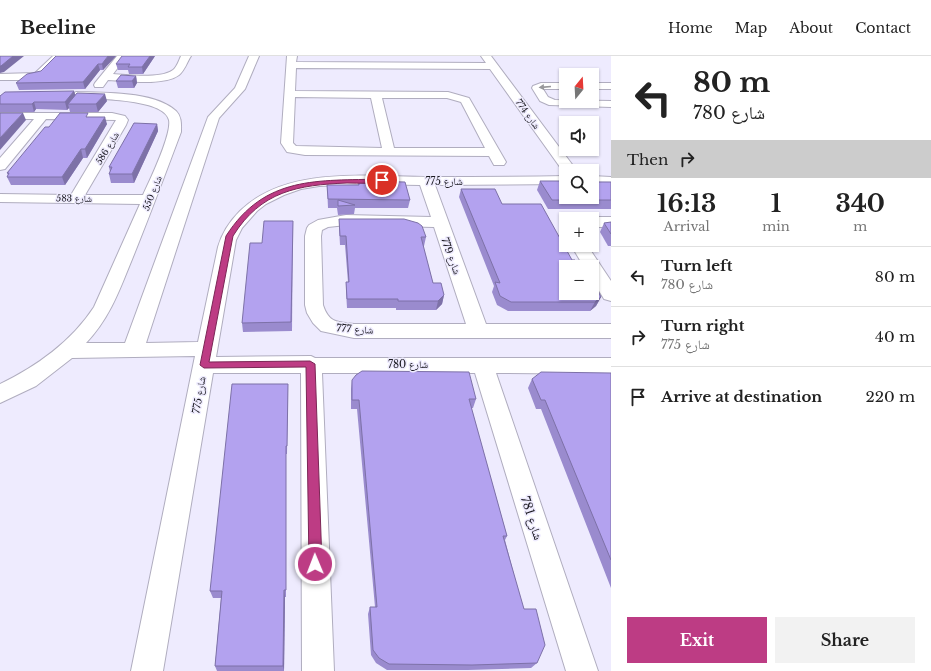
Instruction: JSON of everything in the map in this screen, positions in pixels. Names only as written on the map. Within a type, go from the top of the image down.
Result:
[{"type":"street","points":[[0,77],[26,77],[38,75],[58,56]]},
{"type":"street","points":[[91,95],[122,56]]},
{"type":"street","points":[[105,77],[159,78],[172,75],[178,71],[186,56]]},
{"type":"street","points":[[132,350],[214,118],[240,90],[254,56]]},
{"type":"street","points":[[443,56],[448,66]]},
{"type":"street","points":[[489,61],[448,66],[292,61],[287,143],[292,149],[304,151],[494,152]]},
{"type":"street","name":"شارع 774","points":[[489,61],[565,164]]},
{"type":"street","points":[[544,100],[537,88],[538,87],[559,86]]},
{"type":"street","points":[[599,86],[611,86]]},
{"type":"street","points":[[290,94],[448,95],[464,99],[509,180]]},
{"type":"street","points":[[376,94],[389,152]]},
{"type":"street","name":"شارع 550","points":[[0,394],[28,380],[67,351],[92,325],[103,308],[149,200],[175,132],[175,120],[172,114],[159,105],[141,99],[117,96],[68,95]]},
{"type":"street","points":[[520,103],[544,100],[557,104]]},
{"type":"street","points":[[520,103],[611,104]]},
{"type":"street","name":"شارع 586","points":[[0,116],[112,116],[121,118],[122,120],[76,198]]},
{"type":"street","points":[[0,166],[43,116]]},
{"type":"street","name":"شارع 775","points":[[147,670],[229,236],[238,223],[260,202],[273,194],[287,189],[316,183],[353,180],[559,180]]},
{"type":"street","points":[[599,180],[611,180]]},
{"type":"street","name":"شارع 779","points":[[426,181],[439,222],[478,330]]},
{"type":"street","name":"شارع 583","points":[[0,198],[149,200]]},
{"type":"street","name":"شارع 777","points":[[439,222],[346,220],[324,223],[315,228],[313,236],[314,305],[317,317],[324,325],[337,329],[354,331],[611,330]]},
{"type":"street","points":[[599,222],[611,222]]},
{"type":"street","points":[[583,252],[611,295]]},
{"type":"street","name":"شارع 780","points":[[67,351],[132,350],[310,364],[611,366]]},
{"type":"street","points":[[310,364],[318,671]]},
{"type":"street","name":"شارع 781","points":[[483,365],[582,671]]},
{"type":"building","points":[[0,56],[13,56],[0,66]]},
{"type":"building","points":[[56,56],[108,56],[102,64],[98,64],[83,82],[16,83],[27,74],[41,71]]},
{"type":"building","points":[[122,56],[150,56],[142,67],[128,67],[130,64],[116,64]]},
{"type":"building","points":[[121,75],[136,76],[132,81],[116,81]]},
{"type":"building","points":[[74,91],[65,102],[0,104],[0,96],[5,92]]},
{"type":"building","points":[[77,93],[105,94],[96,104],[68,104]]},
{"type":"building","points":[[0,113],[23,113],[0,138]]},
{"type":"building","points":[[60,113],[88,113],[86,117],[105,117],[85,149],[81,149],[62,177],[7,177],[9,173],[7,173],[45,127],[49,127]]},
{"type":"building","points":[[134,123],[157,124],[132,174],[109,174],[112,167],[109,167]]},
{"type":"building","points":[[359,181],[405,182],[410,200],[328,199],[327,185],[359,185]]},
{"type":"building","points":[[540,181],[559,181],[559,200],[552,200]]},
{"type":"building","points":[[599,182],[611,182],[611,200],[599,200]]},
{"type":"building","points":[[461,189],[495,189],[502,204],[541,204],[559,237],[559,252],[568,252],[572,260],[559,260],[559,300],[597,300],[595,302],[511,302],[500,296],[495,282],[500,283]]},
{"type":"building","points":[[338,200],[355,205],[338,206]]},
{"type":"building","points":[[339,219],[404,219],[418,223],[422,226],[426,237],[421,237],[433,283],[441,283],[444,295],[438,301],[347,299],[346,282],[349,282],[346,236],[340,236]]},
{"type":"building","points":[[264,221],[293,221],[291,322],[242,323],[250,243],[262,243]]},
{"type":"building","points":[[611,222],[611,234],[604,223]]},
{"type":"building","points":[[362,371],[469,372],[476,399],[469,399],[507,536],[503,536],[524,609],[536,609],[545,645],[537,663],[472,665],[389,664],[379,658],[373,650],[370,607],[377,607],[359,400],[352,400],[352,380]]},
{"type":"building","points":[[541,372],[611,373],[611,560],[545,400],[541,400],[532,379]]},
{"type":"building","points":[[232,384],[288,384],[286,446],[286,590],[284,590],[283,666],[215,666],[222,591],[210,591]]},
{"type":"route","points":[[315,564],[310,364],[204,365],[229,236],[247,213],[260,202],[273,194],[301,185],[333,181],[382,180]]}]
